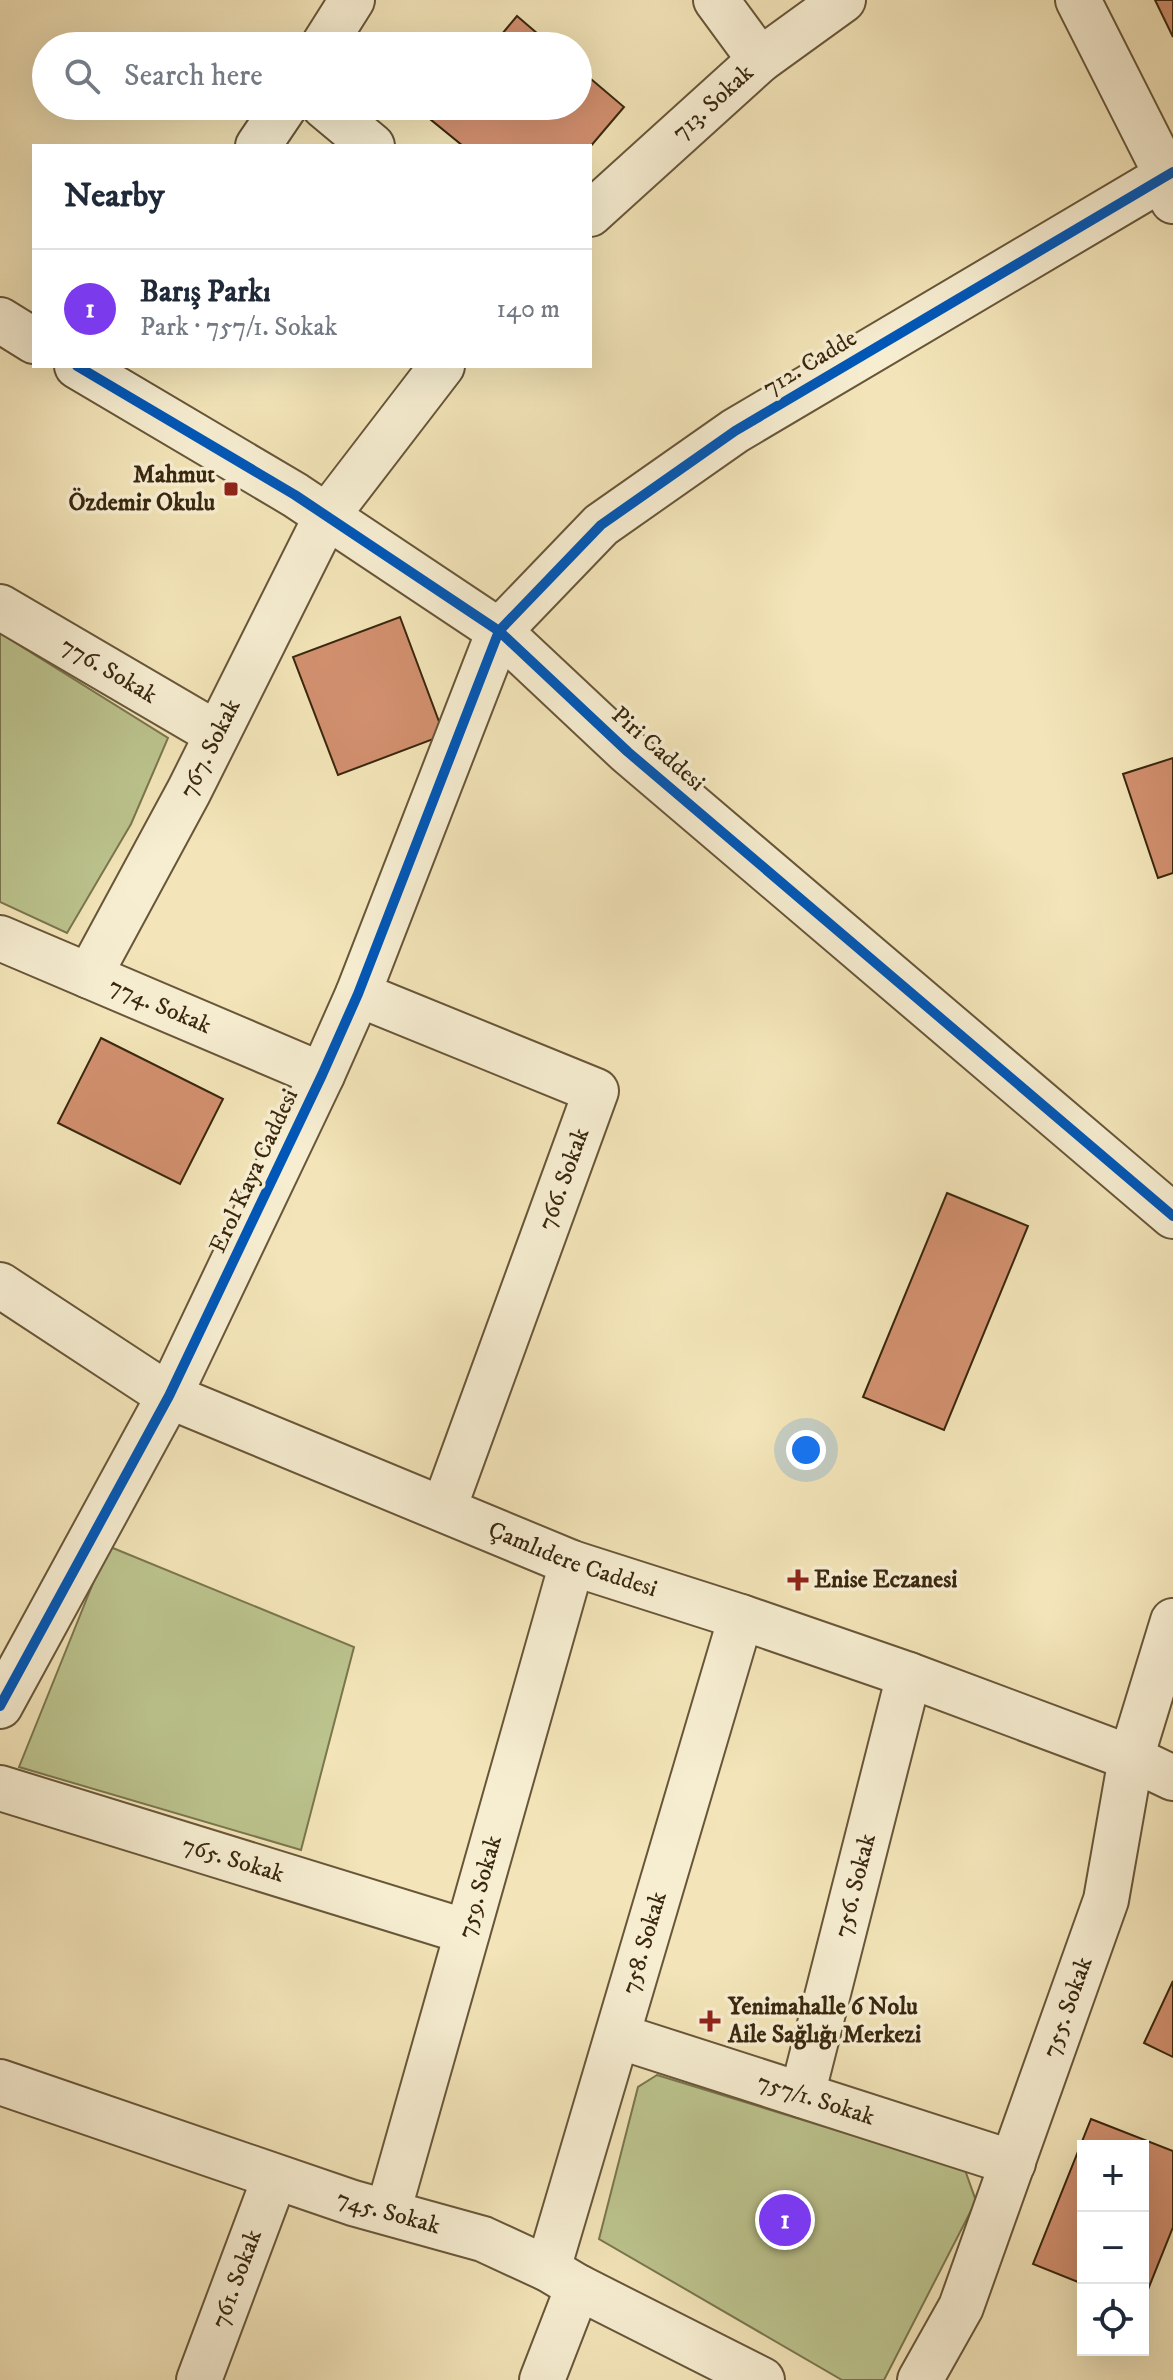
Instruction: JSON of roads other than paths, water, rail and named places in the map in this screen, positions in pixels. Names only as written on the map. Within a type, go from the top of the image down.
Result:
[{"type":"street","points":[[332,32],[352,0]]},
{"type":"street","points":[[716,0],[760,60]]},
{"type":"street","name":"713. Sokak","points":[[592,212],[760,60],[843,0]]},
{"type":"street","points":[[1078,0],[1171,183]]},
{"type":"street","points":[[259,144],[276,120]]},
{"type":"street","points":[[341,120],[370,144]]},
{"type":"street","name":"712. Cadde","points":[[499,631],[601,525],[735,431],[1171,183]]},
{"type":"street","points":[[0,320],[32,340]]},
{"type":"street","points":[[326,517],[440,368]]},
{"type":"street","name":"Piri Caddesi","points":[[95,370],[295,495],[499,631],[628,752],[1173,1216]]},
{"type":"street","name":"767. Sokak","points":[[89,976],[217,734],[326,517]]},
{"type":"street","name":"776. Sokak","points":[[0,607],[217,734]]},
{"type":"street","name":"Erol Kaya Caddesi","points":[[0,1706],[169,1396],[322,1075],[358,994],[499,631]]},
{"type":"street","name":"774. Sokak","points":[[0,938],[322,1075]]},
{"type":"street","name":"766. Sokak","points":[[358,994],[596,1091],[444,1508]]},
{"type":"street","name":"Çamlıdere Caddesi","points":[[0,1285],[169,1396],[572,1563],[909,1675],[1131,1758],[1173,1778]]},
{"type":"street","name":"759. Sokak","points":[[388,2212],[572,1563]]},
{"type":"street","name":"758. Sokak","points":[[542,2380],[618,2036],[741,1617]]},
{"type":"street","name":"755. Sokak","points":[[920,2380],[961,2307],[1106,1900],[1131,1758],[1173,1621]]},
{"type":"street","name":"756. Sokak","points":[[802,2095],[909,1675]]},
{"type":"street","name":"765. Sokak","points":[[0,1788],[467,1932]]},
{"type":"street","name":"757/1. Sokak","points":[[618,2036],[1013,2163]]},
{"type":"street","name":"745. Sokak","points":[[0,2082],[275,2177],[483,2239],[762,2380]]},
{"type":"street","name":"761. Sokak","points":[[199,2380],[275,2177]]},
{"type":"place","name":"Mahmut Özdemir Okulu","points":[[231,489]]},
{"type":"place","name":"Enise Eczanesi","points":[[798,1580]]},
{"type":"place","name":"Yenimahalle 6 Nolu Aile Sağlığı Merkezi","points":[[710,2021]]},
{"type":"place","name":"Barış Parkı","points":[[785,2220]]}]
